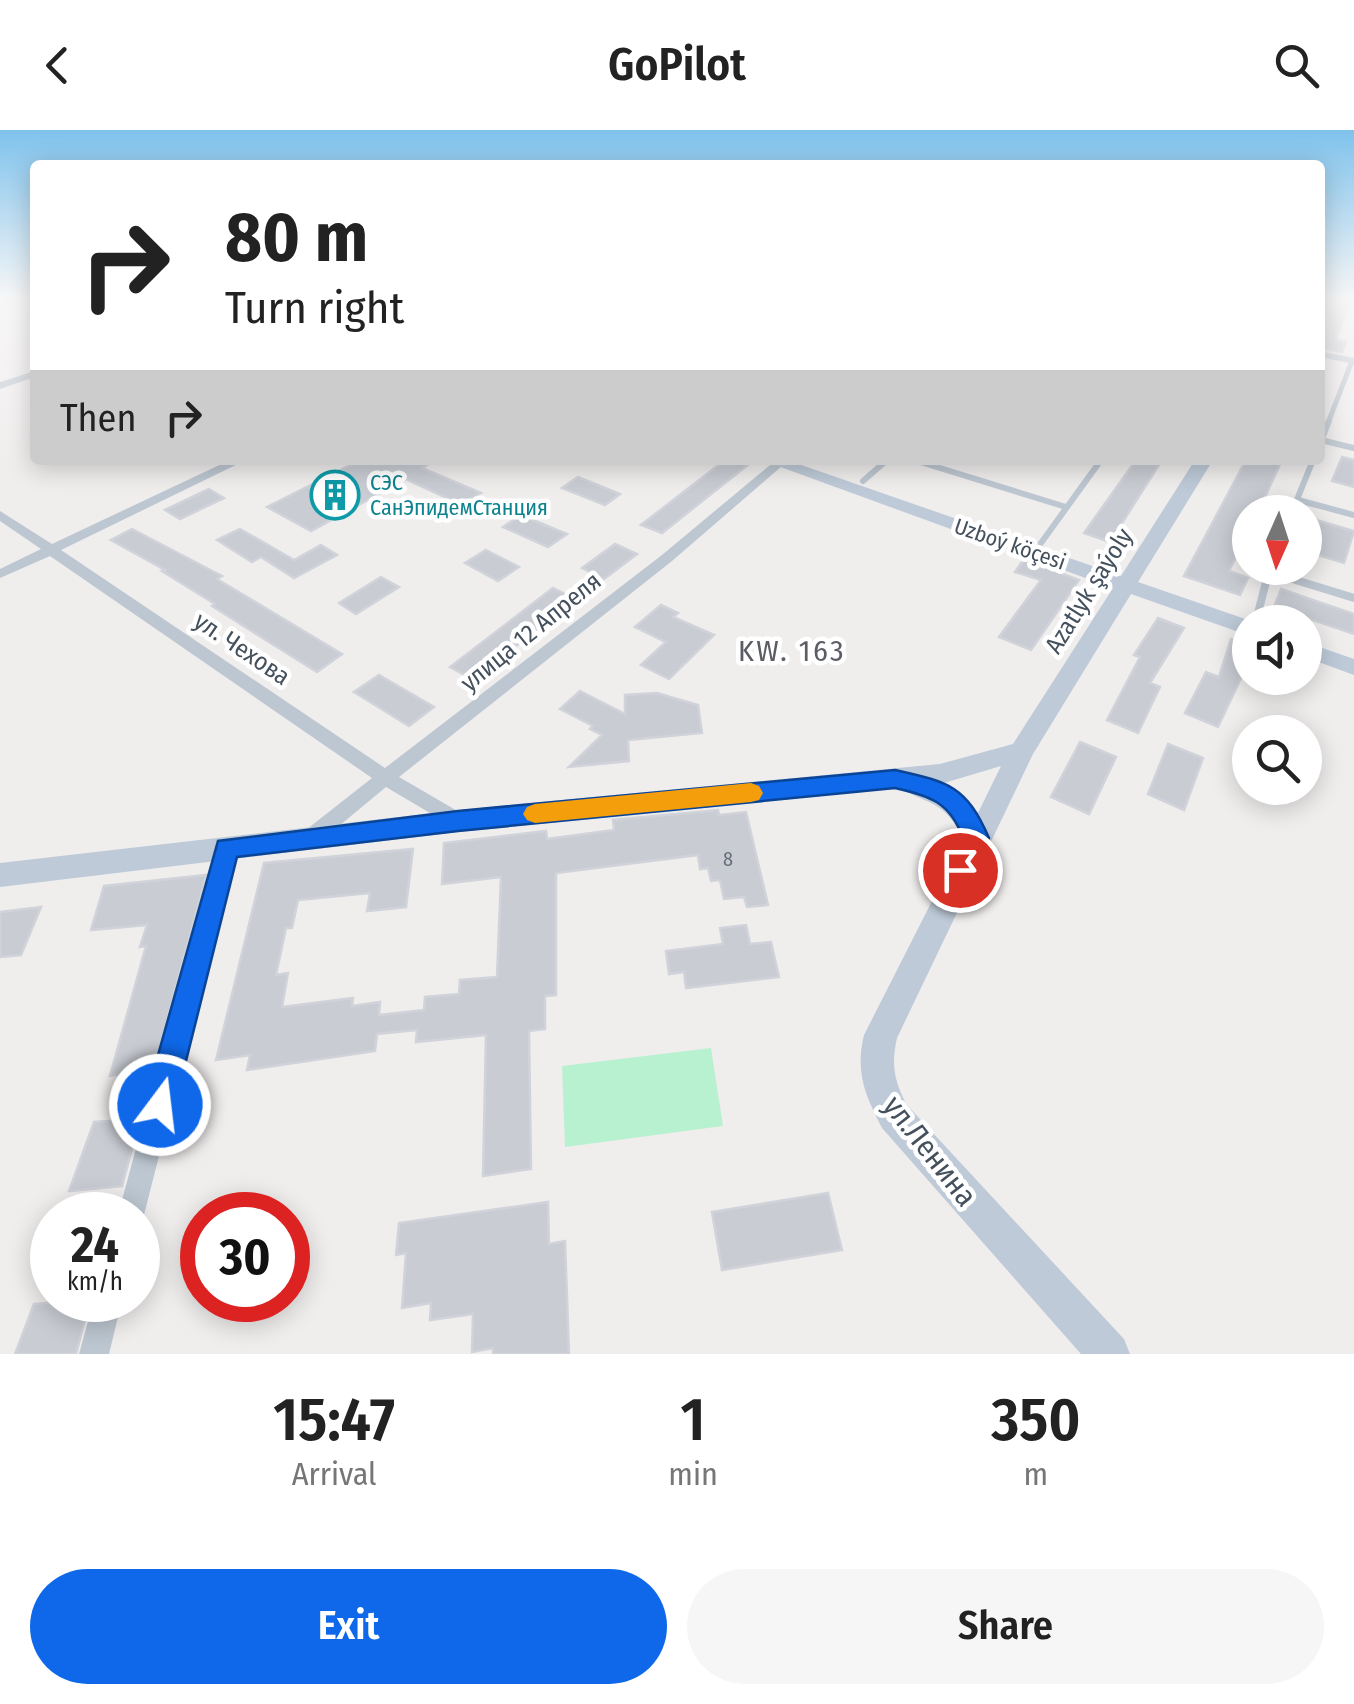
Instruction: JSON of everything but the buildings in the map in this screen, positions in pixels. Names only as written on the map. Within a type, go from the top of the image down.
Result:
[{"type":"street","points":[[1325,355],[1353,361]]},
{"type":"street","points":[[0,386],[30,376]]},
{"type":"street","points":[[0,574],[230,465]]},
{"type":"street","name":"улица 12 Апреля","points":[[308,839],[384,776],[487,702],[772,465]]},
{"type":"street","name":"Uzboý köçesi","points":[[789,465],[1232,614]]},
{"type":"street","name":"Uzboý köçesi","points":[[816,465],[1040,543],[1129,580]]},
{"type":"street","name":"Azatlyk şaýoly","points":[[1022,751],[1201,465]]},
{"type":"street","name":"ул. Чехова","points":[[0,515],[384,776],[458,821]]},
{"type":"street","points":[[1322,640],[1354,650]]},
{"type":"street","points":[[1322,655],[1354,667]]},
{"type":"street","points":[[0,875],[458,821],[940,774],[1022,751]]},
{"type":"street","name":"ул.Ленина","points":[[1022,751],[882,1035],[876,1061],[880,1088],[906,1129],[987,1224],[1109,1354]]},
{"type":"street","points":[[895,779],[950,796],[966,813],[976,838]]},
{"type":"street","points":[[137,1192],[227,848]]},
{"type":"street","points":[[94,1354],[102,1322]]},
{"type":"lane","points":[[1325,432],[1353,361]]},
{"type":"lane","points":[[1344,386],[1354,388]]},
{"type":"lane","points":[[1325,443],[1354,448]]},
{"type":"lane","points":[[863,480],[881,465]]},
{"type":"lane","points":[[930,465],[1066,507]]},
{"type":"lane","points":[[1040,543],[1098,465]]},
{"type":"lane","points":[[1300,495],[1311,465]]},
{"type":"lane","points":[[1322,506],[1354,515]]},
{"type":"lane","points":[[1315,585],[1354,598]]},
{"type":"green space","points":[[711,1048],[723,1126],[565,1147],[562,1066]]},
{"type":"slow traffic","points":[[535,814],[751,793]]},
{"type":"place","name":"СЭС СанЭпидемСтанция","points":[[335,495]]},
{"type":"district","name":"KW. 163","points":[[792,651]]},
{"type":"route","points":[[160,1105],[227,848],[458,821],[895,779],[936,788],[959,803],[976,838],[960,870]]}]
